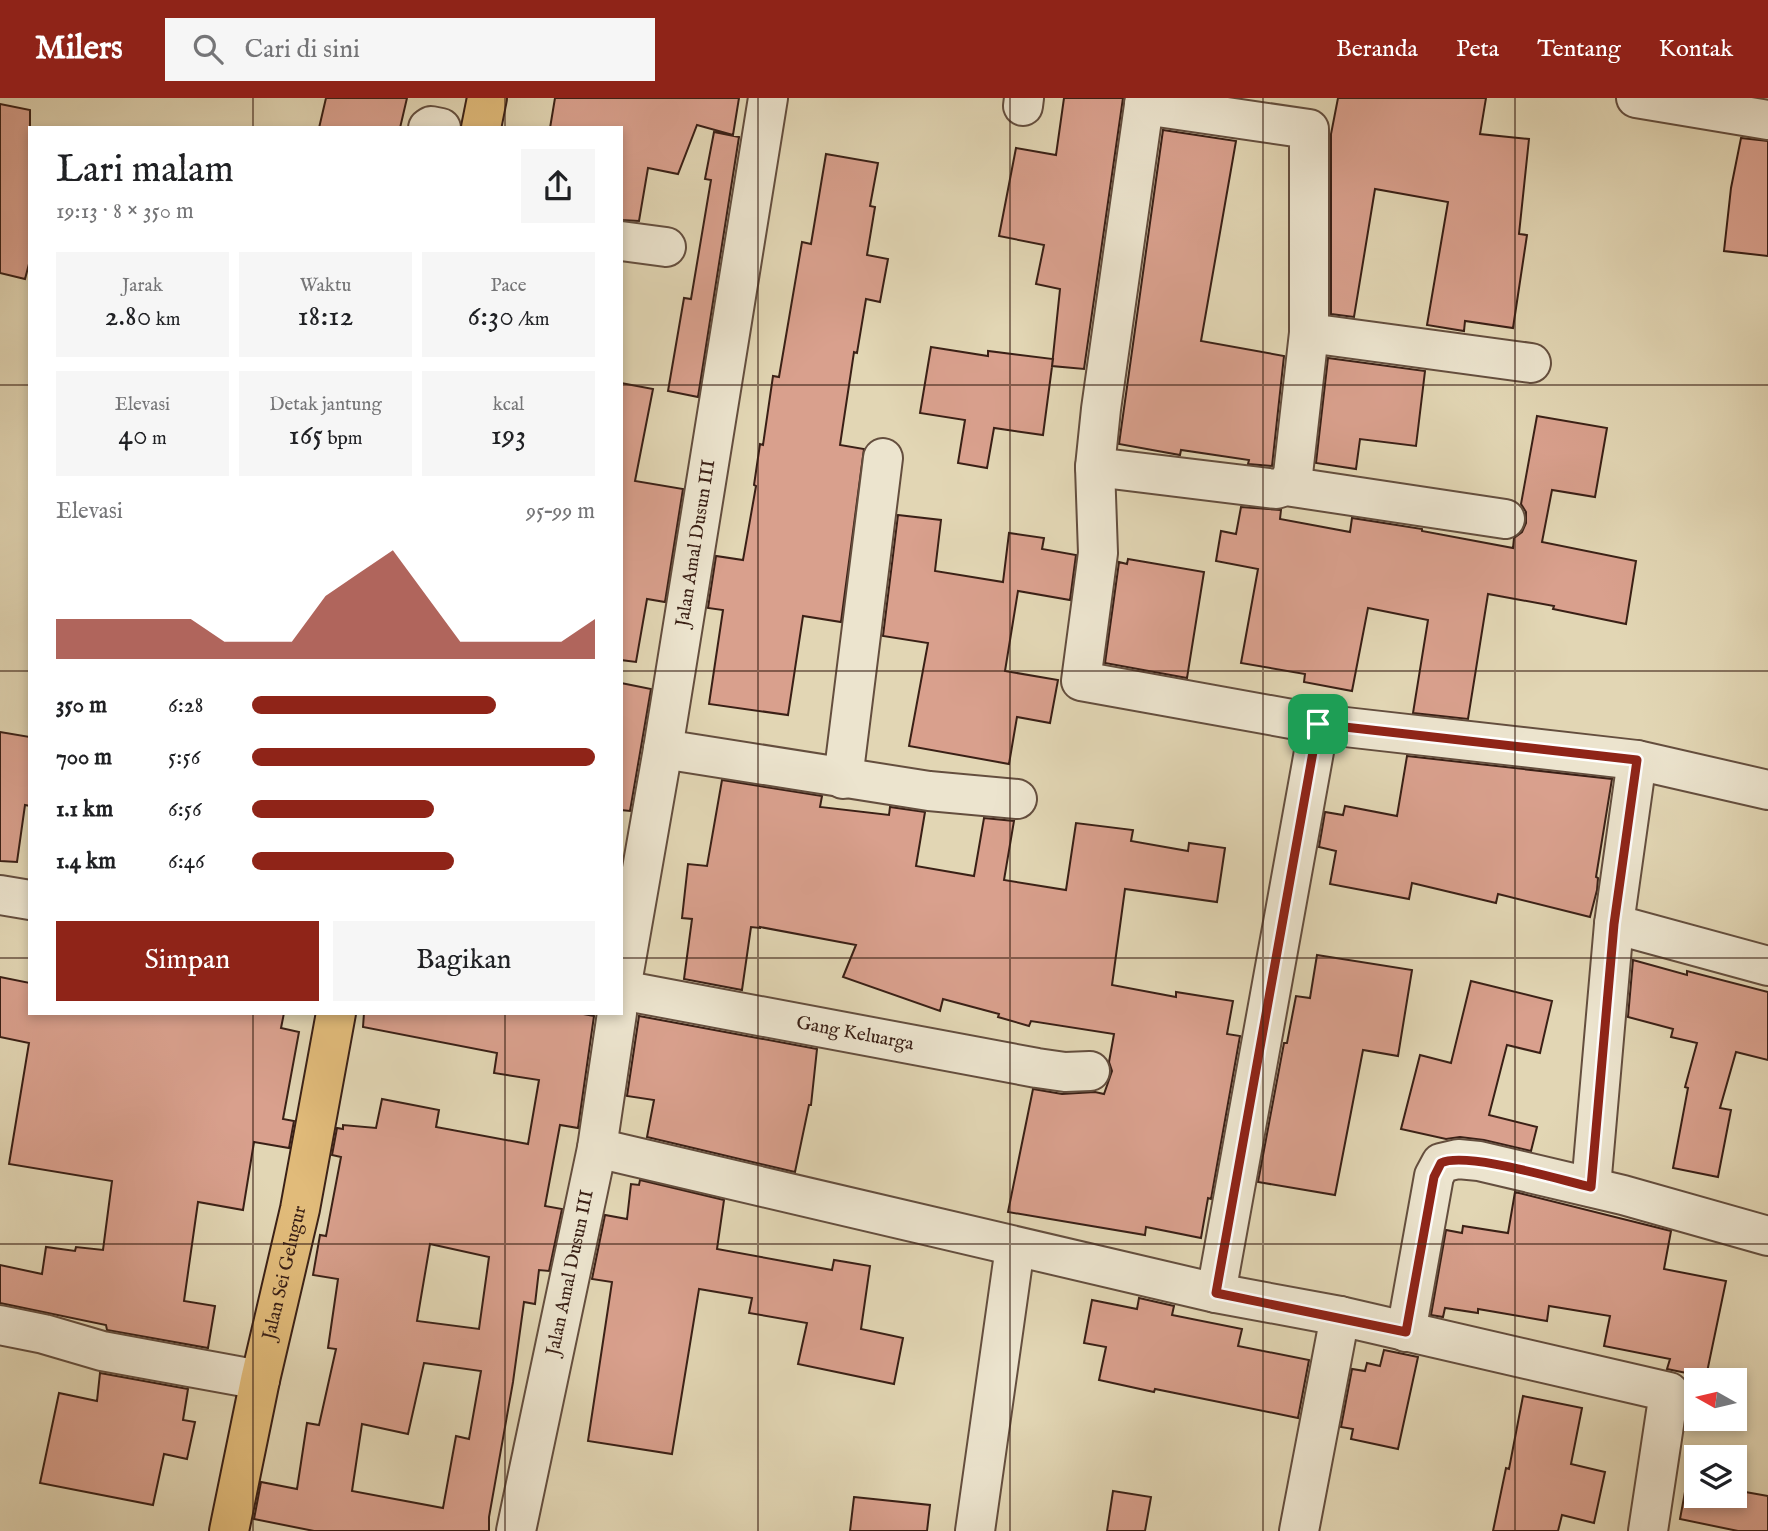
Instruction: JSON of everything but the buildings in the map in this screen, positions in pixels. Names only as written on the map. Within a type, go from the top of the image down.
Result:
[{"type":"main road","points":[[481,126],[487,98]]},
{"type":"main road","name":"Jalan Sei Gelugur","points":[[229,1531],[260,1380],[300,1209],[336,1015]]},
{"type":"street","name":"Jalan Amal Dusun III","points":[[623,977],[663,749],[768,98]]},
{"type":"street","points":[[1636,98],[1768,120]]},
{"type":"street","points":[[1286,486],[1293,474],[1309,333],[1313,113],[1145,101],[1101,408],[1095,467],[1098,553],[1081,681],[1318,724],[1637,760],[1768,790]]},
{"type":"street","points":[[623,241],[666,247]]},
{"type":"street","points":[[1309,333],[1531,363]]},
{"type":"street","points":[[843,779],[883,457]]},
{"type":"street","points":[[1095,467],[1276,489],[1286,486],[1505,519]]},
{"type":"street","points":[[1216,1293],[1318,724]]},
{"type":"street","points":[[663,749],[843,779],[929,791],[1017,799]]},
{"type":"street","points":[[1591,1187],[1614,924],[1637,760]]},
{"type":"street","points":[[0,894],[28,900]]},
{"type":"street","points":[[1614,924],[1768,967]]},
{"type":"street","name":"Gang Keluarga","points":[[623,983],[1037,1068],[1065,1072],[1090,1071]]},
{"type":"street","name":"Jalan Amal Dusun III","points":[[516,1531],[597,1148],[617,1015]]},
{"type":"street","points":[[597,1148],[1216,1293],[1340,1317],[1670,1392],[1648,1531]]},
{"type":"street","points":[[1406,1332],[1434,1177],[1441,1163],[1458,1158],[1591,1187],[1768,1236]]},
{"type":"street","points":[[975,1531],[1015,1247]]},
{"type":"street","points":[[1299,1531],[1340,1317]]},
{"type":"street","points":[[0,1325],[44,1334],[102,1351],[260,1380]]},
{"type":"route","points":[[1318,724],[1637,760],[1614,924],[1591,1187],[1479,1161],[1458,1158],[1447,1159],[1441,1163],[1434,1177],[1406,1332],[1216,1293],[1318,724]]}]
